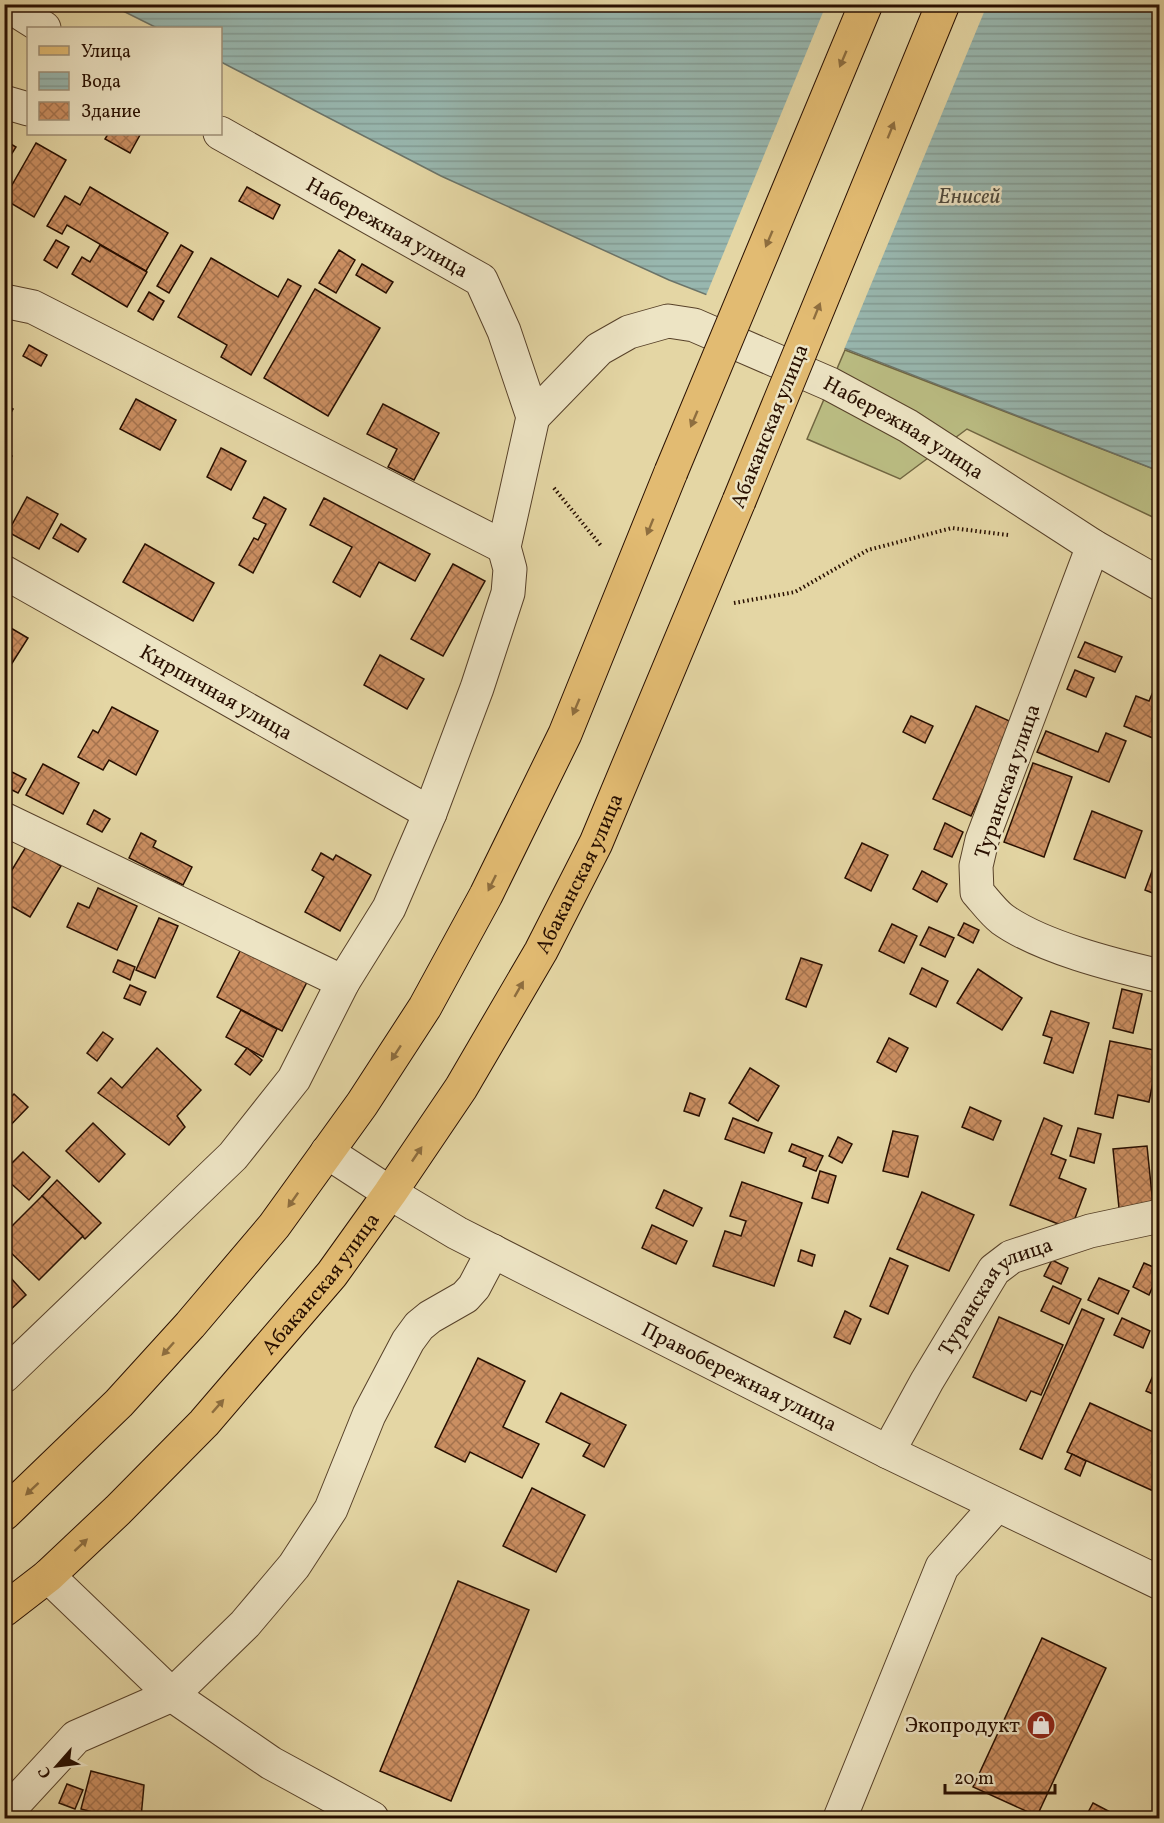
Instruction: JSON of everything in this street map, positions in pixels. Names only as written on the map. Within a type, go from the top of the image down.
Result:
[{"type":"main road","points":[[4,1514],[119,1403],[190,1325],[274,1226],[362,1104],[425,1007],[486,895],[565,734],[671,472],[866,4]]},
{"type":"main road","name":"Абаканская улица","points":[[4,1610],[48,1576],[118,1510],[204,1423],[332,1274],[461,1088],[541,951],[596,843],[943,4]]},
{"type":"street","points":[[6,4],[42,27]]},
{"type":"street","points":[[4,102],[27,109]]},
{"type":"street","name":"Набережная улица","points":[[222,134],[482,280],[504,331],[533,417],[599,349],[628,332],[668,321],[694,325],[830,384],[908,426],[1093,546],[1160,584]]},
{"type":"street","points":[[4,301],[33,307],[504,547]]},
{"type":"street","points":[[4,1376],[233,1156],[294,1079],[343,982],[389,908],[430,813],[477,688],[508,593],[510,569],[504,547],[533,417]]},
{"type":"street","name":"Туранская улица","points":[[1093,546],[982,840],[976,866],[977,892],[1001,918],[1035,938],[1124,968],[1160,975]]},
{"type":"street","name":"Кирпичная улица","points":[[4,572],[430,813]]},
{"type":"street","points":[[4,819],[343,982]]},
{"type":"street","name":"Правобережная улица","points":[[327,1152],[457,1233],[888,1452],[1160,1583]]},
{"type":"street","name":"Туранская улица","points":[[888,1452],[927,1381],[994,1270],[1011,1257],[1090,1231],[1160,1216]]},
{"type":"street","points":[[4,1815],[76,1737],[171,1695],[245,1624],[294,1566],[331,1509],[369,1414],[408,1341],[419,1326],[430,1317],[465,1297],[474,1287],[493,1251]]},
{"type":"street","points":[[840,1818],[942,1567],[997,1505]]},
{"type":"street","points":[[48,1576],[171,1695],[271,1763],[372,1818]]},
{"type":"path","points":[[548,480],[606,552]]},
{"type":"path","points":[[730,603],[795,592],[868,550],[952,528],[1011,536]]},
{"type":"green space","points":[[845,350],[1159,471],[1159,520],[967,429],[900,479],[807,439]]},
{"type":"water","name":"Енисей","points":[[111,5],[1159,5],[1159,471],[669,280],[441,176],[222,63],[222,27],[155,27]]},
{"type":"pier","points":[[826,5],[987,5],[843,352],[705,298]]},
{"type":"building","points":[[107,135],[140,135],[130,153],[105,139]]},
{"type":"building","points":[[4,140],[16,147],[4,166]]},
{"type":"building","points":[[36,143],[66,160],[34,217],[4,199]]},
{"type":"building","points":[[90,187],[168,233],[146,271],[67,225],[62,234],[47,226],[65,196],[80,205]]},
{"type":"building","points":[[247,187],[280,205],[273,219],[239,201]]},
{"type":"building","points":[[56,240],[69,247],[57,268],[44,260]]},
{"type":"building","points":[[100,245],[147,272],[127,307],[72,274],[82,257],[90,262]]},
{"type":"building","points":[[181,245],[193,252],[169,293],[157,286]]},
{"type":"building","points":[[339,250],[355,260],[336,293],[319,283]]},
{"type":"building","points":[[211,258],[278,297],[288,279],[301,286],[251,375],[221,357],[227,345],[178,317]]},
{"type":"building","points":[[362,264],[393,282],[386,293],[356,275]]},
{"type":"building","points":[[315,289],[380,328],[328,416],[264,378]]},
{"type":"building","points":[[149,292],[164,301],[153,320],[138,311]]},
{"type":"building","points":[[29,345],[47,355],[41,366],[23,356]]},
{"type":"building","points":[[136,399],[176,420],[160,450],[120,429]]},
{"type":"building","points":[[4,404],[13,409],[4,425]]},
{"type":"building","points":[[383,404],[439,433],[414,480],[388,467],[397,449],[367,434]]},
{"type":"building","points":[[221,448],[246,461],[231,490],[207,477]]},
{"type":"building","points":[[4,452],[12,456],[4,469]]},
{"type":"building","points":[[27,497],[58,514],[39,549],[8,532]]},
{"type":"building","points":[[264,497],[286,509],[253,573],[239,565],[254,538],[258,540],[266,524],[253,518]]},
{"type":"building","points":[[324,498],[430,554],[415,581],[379,562],[360,597],[333,582],[352,547],[310,525]]},
{"type":"building","points":[[61,524],[86,539],[78,552],[53,538]]},
{"type":"building","points":[[145,544],[214,583],[193,621],[123,582]]},
{"type":"building","points":[[453,564],[485,581],[443,656],[411,639]]},
{"type":"building","points":[[4,624],[28,638],[4,676]]},
{"type":"building","points":[[1085,642],[1122,657],[1115,672],[1078,657]]},
{"type":"building","points":[[380,655],[424,679],[407,709],[364,685]]},
{"type":"building","points":[[1075,670],[1094,678],[1086,697],[1067,689]]},
{"type":"building","points":[[1156,685],[1160,687],[1160,741],[1124,726],[1136,696],[1149,701]]},
{"type":"building","points":[[976,706],[1014,723],[971,816],[933,799]]},
{"type":"building","points":[[112,707],[158,731],[136,775],[109,760],[103,770],[78,757],[93,730],[98,733]]},
{"type":"building","points":[[911,716],[933,726],[925,743],[903,732]]},
{"type":"building","points":[[1046,731],[1098,752],[1106,733],[1126,741],[1109,782],[1037,752]]},
{"type":"building","points":[[1033,763],[1072,777],[1044,857],[1004,842]]},
{"type":"building","points":[[43,764],[79,783],[63,814],[26,795]]},
{"type":"building","points":[[4,768],[26,779],[18,793],[4,786]]},
{"type":"building","points":[[94,810],[110,819],[102,832],[87,824]]},
{"type":"building","points":[[1092,811],[1142,831],[1125,878],[1074,859]]},
{"type":"building","points":[[945,823],[963,832],[952,857],[934,849]]},
{"type":"building","points":[[141,833],[156,841],[153,847],[192,867],[183,885],[129,858]]},
{"type":"building","points":[[862,843],[888,855],[871,891],[845,878]]},
{"type":"building","points":[[27,845],[61,866],[30,917],[4,902],[4,883]]},
{"type":"building","points":[[321,853],[333,860],[336,855],[371,875],[340,931],[305,912],[324,877],[312,870]]},
{"type":"building","points":[[1158,855],[1160,855],[1160,896],[1145,890]]},
{"type":"building","points":[[922,871],[947,884],[937,902],[913,889]]},
{"type":"building","points":[[98,888],[137,906],[117,950],[67,927],[78,903],[89,908]]},
{"type":"building","points":[[159,918],[178,926],[155,978],[136,970]]},
{"type":"building","points":[[964,923],[979,930],[973,943],[958,935]]},
{"type":"building","points":[[892,924],[917,936],[904,963],[879,951]]},
{"type":"building","points":[[929,927],[954,938],[945,957],[920,945]]},
{"type":"building","points":[[242,947],[307,982],[282,1031],[217,997]]},
{"type":"building","points":[[801,958],[822,965],[806,1007],[786,999]]},
{"type":"building","points":[[118,960],[135,967],[130,980],[113,972]]},
{"type":"building","points":[[922,968],[948,981],[936,1007],[910,994]]},
{"type":"building","points":[[978,969],[1022,998],[1002,1030],[957,1003]]},
{"type":"building","points":[[130,985],[146,992],[140,1005],[124,998]]},
{"type":"building","points":[[1122,989],[1142,994],[1133,1033],[1113,1028]]},
{"type":"building","points":[[241,1010],[277,1029],[263,1057],[226,1037]]},
{"type":"building","points":[[1051,1011],[1089,1023],[1073,1073],[1044,1063],[1052,1038],[1043,1035]]},
{"type":"building","points":[[103,1032],[113,1039],[97,1061],[87,1053]]},
{"type":"building","points":[[889,1038],[908,1048],[896,1072],[877,1062]]},
{"type":"building","points":[[1110,1041],[1159,1051],[1149,1102],[1118,1095],[1113,1118],[1095,1114]]},
{"type":"building","points":[[157,1048],[201,1090],[177,1116],[185,1127],[169,1145],[98,1093],[111,1078],[122,1088]]},
{"type":"building","points":[[247,1048],[262,1060],[250,1075],[235,1064]]},
{"type":"building","points":[[750,1068],[779,1086],[758,1121],[729,1103]]},
{"type":"building","points":[[690,1093],[705,1099],[699,1116],[684,1111]]},
{"type":"building","points":[[14,1094],[28,1107],[4,1132],[4,1104]]},
{"type":"building","points":[[970,1107],[1001,1121],[993,1140],[962,1127]]},
{"type":"building","points":[[733,1118],[772,1133],[764,1153],[725,1139]]},
{"type":"building","points":[[1044,1118],[1062,1126],[1051,1154],[1066,1160],[1059,1178],[1086,1189],[1071,1229],[1010,1205]]},
{"type":"building","points":[[93,1123],[125,1154],[99,1182],[66,1151]]},
{"type":"building","points":[[1078,1128],[1101,1134],[1094,1163],[1070,1156]]},
{"type":"building","points":[[893,1131],[918,1136],[908,1177],[883,1171]]},
{"type":"building","points":[[838,1137],[852,1144],[842,1163],[829,1156]]},
{"type":"building","points":[[792,1144],[823,1156],[816,1171],[803,1166],[806,1158],[789,1151]]},
{"type":"building","points":[[1147,1146],[1153,1205],[1119,1208],[1113,1149]]},
{"type":"building","points":[[23,1152],[50,1177],[29,1200],[4,1177],[4,1171]]},
{"type":"building","points":[[820,1171],[836,1176],[828,1203],[812,1198]]},
{"type":"building","points":[[1160,1179],[1160,1197],[1155,1197],[1153,1180]]},
{"type":"building","points":[[57,1180],[101,1223],[85,1239],[42,1196]]},
{"type":"building","points":[[742,1182],[802,1203],[774,1286],[713,1266],[725,1231],[741,1236],[746,1221],[730,1216]]},
{"type":"building","points":[[664,1190],[702,1208],[693,1226],[656,1208]]},
{"type":"building","points":[[922,1192],[974,1215],[949,1271],[897,1249]]},
{"type":"building","points":[[42,1196],[83,1236],[39,1280],[4,1246],[4,1234]]},
{"type":"building","points":[[652,1225],[687,1241],[676,1264],[642,1248]]},
{"type":"building","points":[[801,1250],[815,1255],[812,1266],[798,1261]]},
{"type":"building","points":[[890,1258],[908,1266],[888,1314],[870,1306]]},
{"type":"building","points":[[1052,1260],[1068,1268],[1061,1284],[1044,1276]]},
{"type":"building","points":[[1144,1263],[1160,1270],[1149,1295],[1133,1287]]},
{"type":"building","points":[[10,1277],[26,1295],[6,1314],[4,1312],[4,1282]]},
{"type":"building","points":[[1099,1278],[1129,1291],[1118,1314],[1088,1300]]},
{"type":"building","points":[[1053,1286],[1081,1299],[1069,1324],[1041,1311]]},
{"type":"building","points":[[1082,1309],[1104,1319],[1042,1459],[1020,1449]]},
{"type":"building","points":[[845,1311],[861,1319],[850,1344],[834,1337]]},
{"type":"building","points":[[999,1317],[1063,1345],[1041,1395],[1031,1391],[1026,1401],[973,1377]]},
{"type":"building","points":[[1122,1318],[1150,1331],[1143,1348],[1114,1335]]},
{"type":"building","points":[[478,1358],[525,1381],[503,1427],[539,1444],[522,1478],[470,1452],[465,1462],[435,1447]]},
{"type":"building","points":[[1156,1369],[1160,1371],[1160,1397],[1146,1391]]},
{"type":"building","points":[[561,1393],[626,1425],[604,1467],[583,1456],[590,1444],[546,1422]]},
{"type":"building","points":[[1090,1403],[1160,1435],[1160,1494],[1067,1452]]},
{"type":"building","points":[[1072,1454],[1086,1461],[1080,1476],[1065,1469]]},
{"type":"building","points":[[532,1488],[585,1515],[556,1572],[503,1546]]},
{"type":"building","points":[[458,1581],[529,1610],[451,1801],[380,1771]]},
{"type":"building","points":[[1042,1638],[1106,1668],[1037,1816],[973,1787]]},
{"type":"building","points":[[91,1771],[144,1785],[141,1818],[115,1818],[81,1809]]},
{"type":"building","points":[[67,1784],[83,1790],[75,1809],[59,1803]]},
{"type":"building","points":[[1093,1803],[1118,1816],[1117,1818],[1085,1818]]},
{"type":"building","points":[[66,1812],[77,1816],[76,1818],[63,1818]]},
{"type":"place","name":"Экопродукт","points":[[1041,1725]]}]
